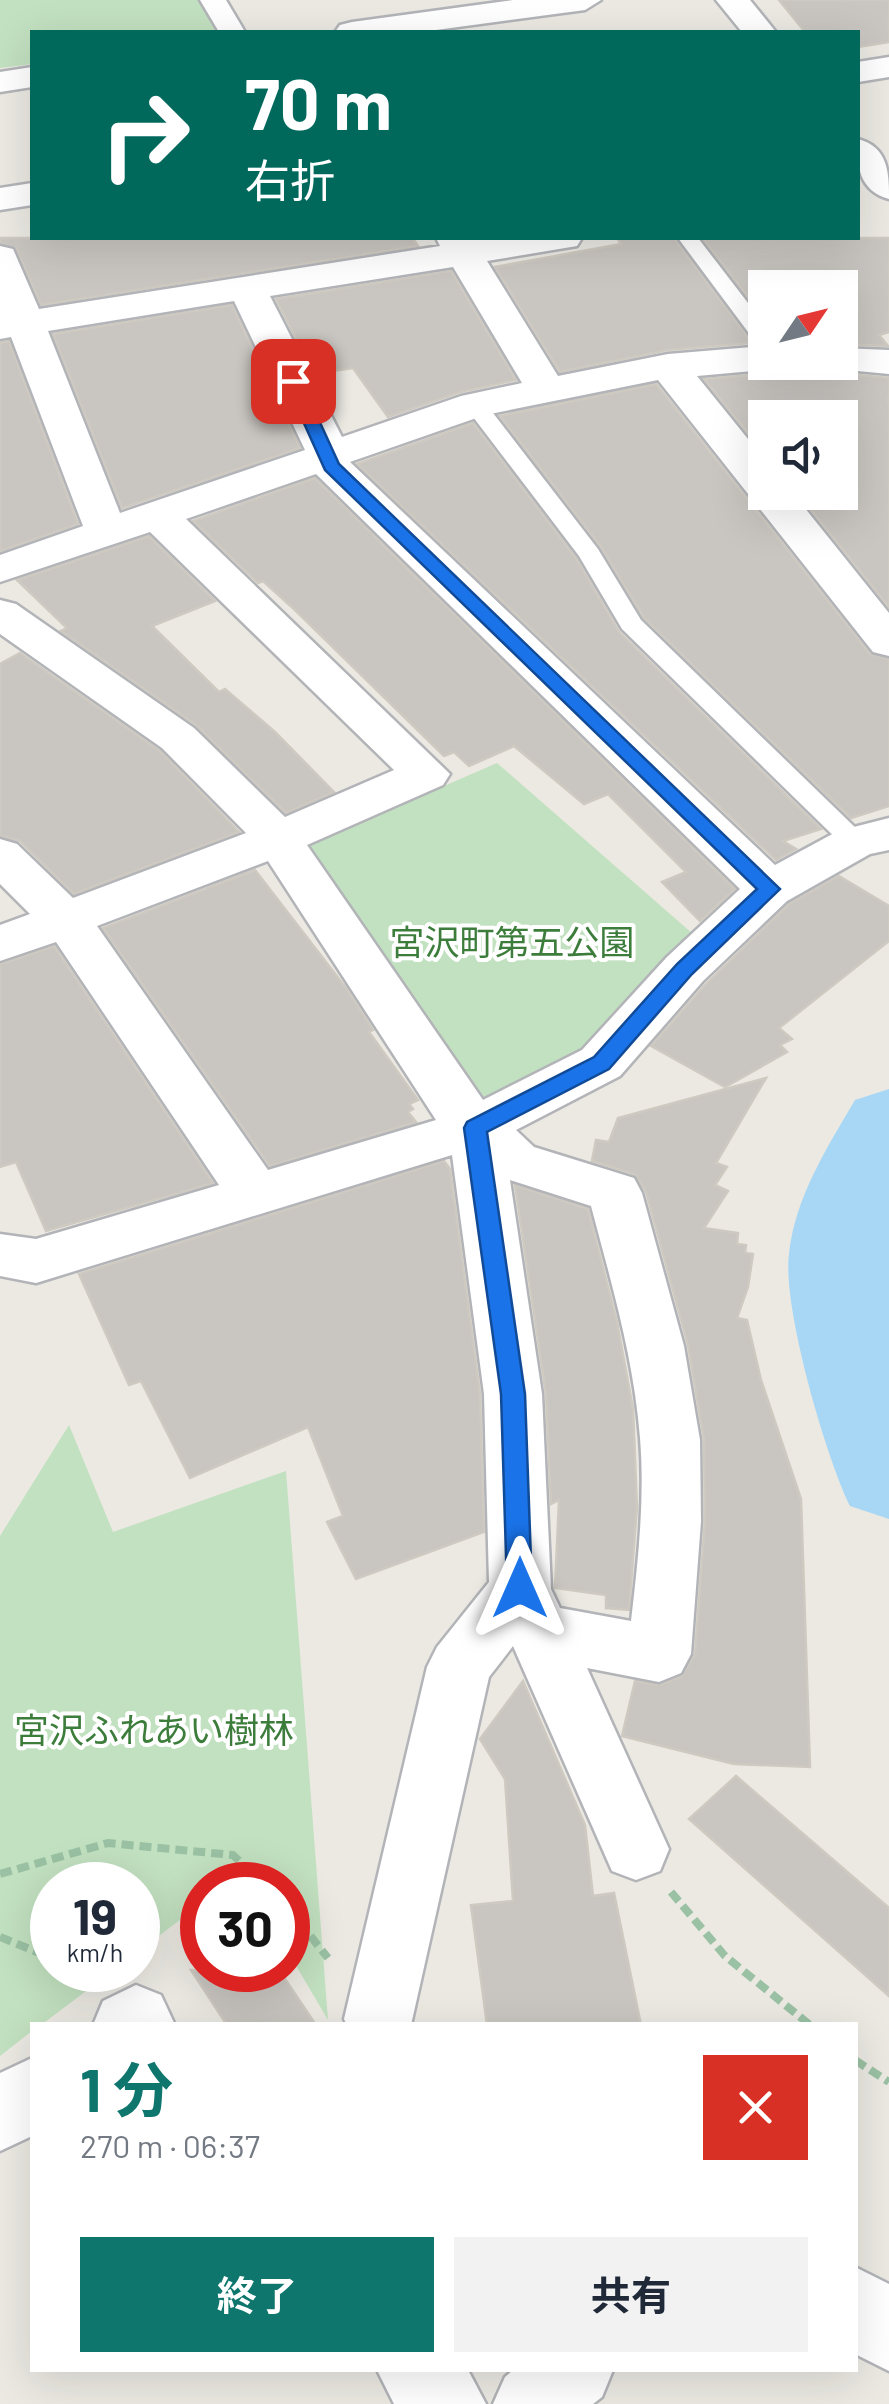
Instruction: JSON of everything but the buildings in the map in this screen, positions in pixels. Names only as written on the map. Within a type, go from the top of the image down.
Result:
[{"type":"street","points":[[213,0],[231,30]]},
{"type":"street","points":[[367,30],[585,0]]},
{"type":"street","points":[[732,0],[757,30]]},
{"type":"street","points":[[860,72],[889,67]]},
{"type":"street","points":[[0,82],[30,77]]},
{"type":"street","points":[[860,152],[889,187]]},
{"type":"street","points":[[860,192],[889,187]]},
{"type":"street","points":[[0,199],[30,194]]},
{"type":"street","points":[[13,324],[247,288],[458,246],[538,240]]},
{"type":"street","points":[[458,246],[546,388]]},
{"type":"street","points":[[0,257],[13,324],[107,534]]},
{"type":"street","points":[[247,288],[331,466],[770,889]]},
{"type":"street","points":[[0,569],[475,405],[668,366],[748,359]]},
{"type":"street","points":[[858,361],[889,362]]},
{"type":"street","points":[[668,366],[748,466]]},
{"type":"street","points":[[783,510],[889,642]]},
{"type":"street","points":[[0,944],[68,922],[278,839],[426,774],[158,516]]},
{"type":"street","points":[[0,613],[178,738],[236,792],[278,839],[414,1045],[475,1128],[515,1161],[615,1193],[649,1316],[670,1438],[672,1516],[658,1654],[528,1610]]},
{"type":"street","points":[[0,1255],[36,1261],[475,1128],[601,1063],[685,969],[770,889],[872,838]]},
{"type":"street","points":[[0,855],[68,922],[254,1193]]},
{"type":"street","points":[[475,1128],[513,1394],[528,1610],[636,1849]]},
{"type":"street","points":[[379,2019],[458,1667],[528,1610]]},
{"type":"street","points":[[0,2116],[30,2094]]},
{"type":"street","points":[[858,2308],[889,2333]]},
{"type":"street","points":[[417,2372],[447,2404]]},
{"type":"street","points":[[532,2404],[572,2372]]},
{"type":"lane","points":[[690,240],[748,317]]},
{"type":"lane","points":[[475,405],[590,554],[631,624],[872,838]]},
{"type":"path","points":[[0,1874],[108,1842],[234,1854],[242,1862]]},
{"type":"path","points":[[636,1849],[724,1956],[806,2022]]},
{"type":"path","points":[[0,1937],[30,1949]]},
{"type":"path","points":[[858,2062],[889,2082]]},
{"type":"green space","points":[[0,0],[215,0],[232,30],[30,30],[30,64],[0,68]]},
{"type":"green space","name":"宮沢町第五公園","points":[[497,763],[693,934],[586,1051],[465,1108],[304,847]]},
{"type":"green space","name":"宮沢ふれあい樹林","points":[[69,1425],[113,1532],[286,1471],[328,2020],[310,1989],[310,1862],[180,1862],[180,1920],[160,1935],[160,1862],[30,1862],[30,1992],[85,1992],[45,2022],[30,2022],[30,2033],[0,2056],[0,1536]]},
{"type":"waterway","points":[[889,1125],[856,1186],[839,1256],[853,1347],[889,1474]]},
{"type":"route","points":[[293,381],[331,466],[770,889],[685,969],[601,1063],[475,1128],[513,1394],[520,1588]]}]
